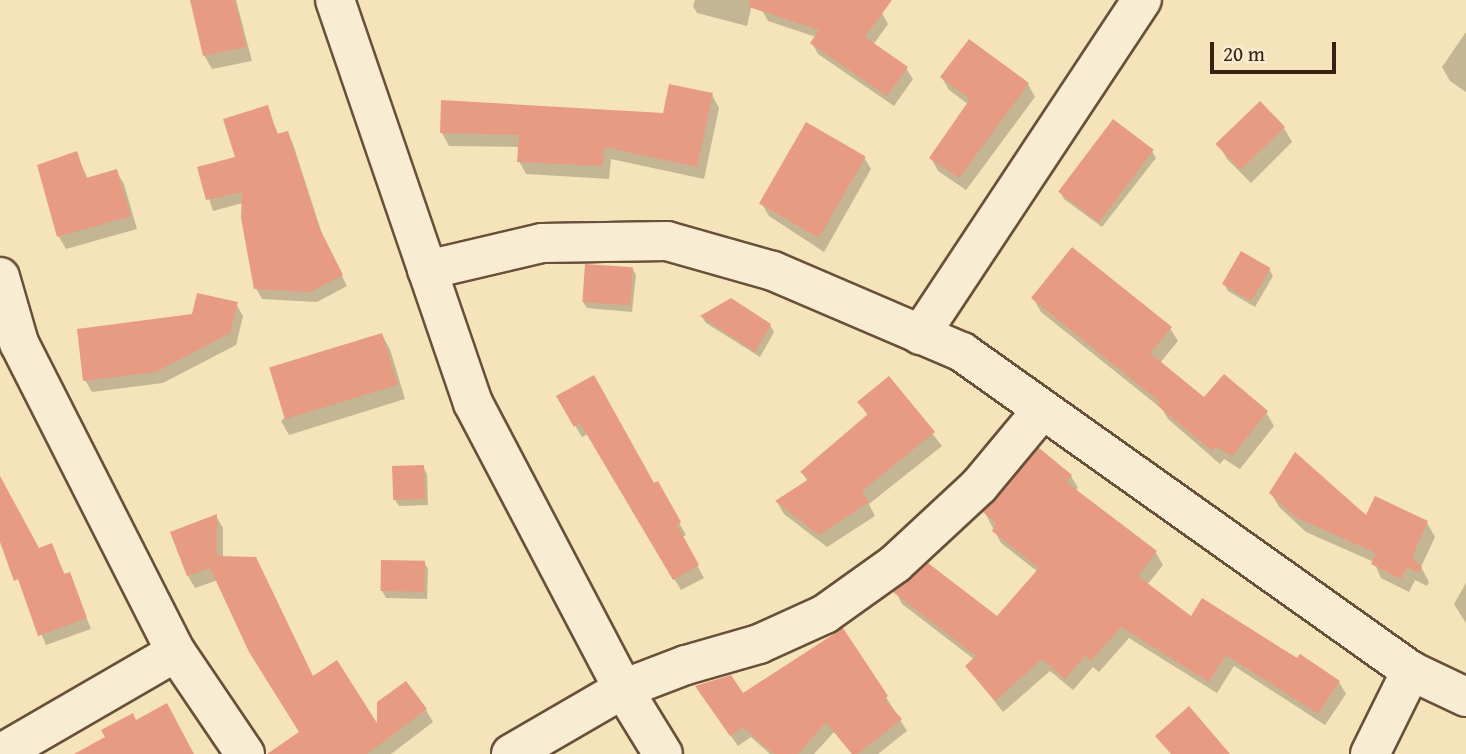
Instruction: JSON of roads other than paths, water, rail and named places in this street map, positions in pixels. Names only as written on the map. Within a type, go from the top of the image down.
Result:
[{"type":"street","points":[[335,0],[473,403],[623,689],[663,754]]},
{"type":"street","points":[[920,335],[1142,0]]},
{"type":"street","points":[[427,271],[541,243],[667,241],[773,271],[962,352],[1411,671],[1466,697]]},
{"type":"street","points":[[0,276],[9,346],[176,652],[245,754]]},
{"type":"street","points":[[511,754],[623,689],[686,665],[759,644],[825,614],[895,564],[979,486],[1042,410]]},
{"type":"street","points":[[0,754],[176,652]]},
{"type":"street","points":[[1370,754],[1411,671]]}]
